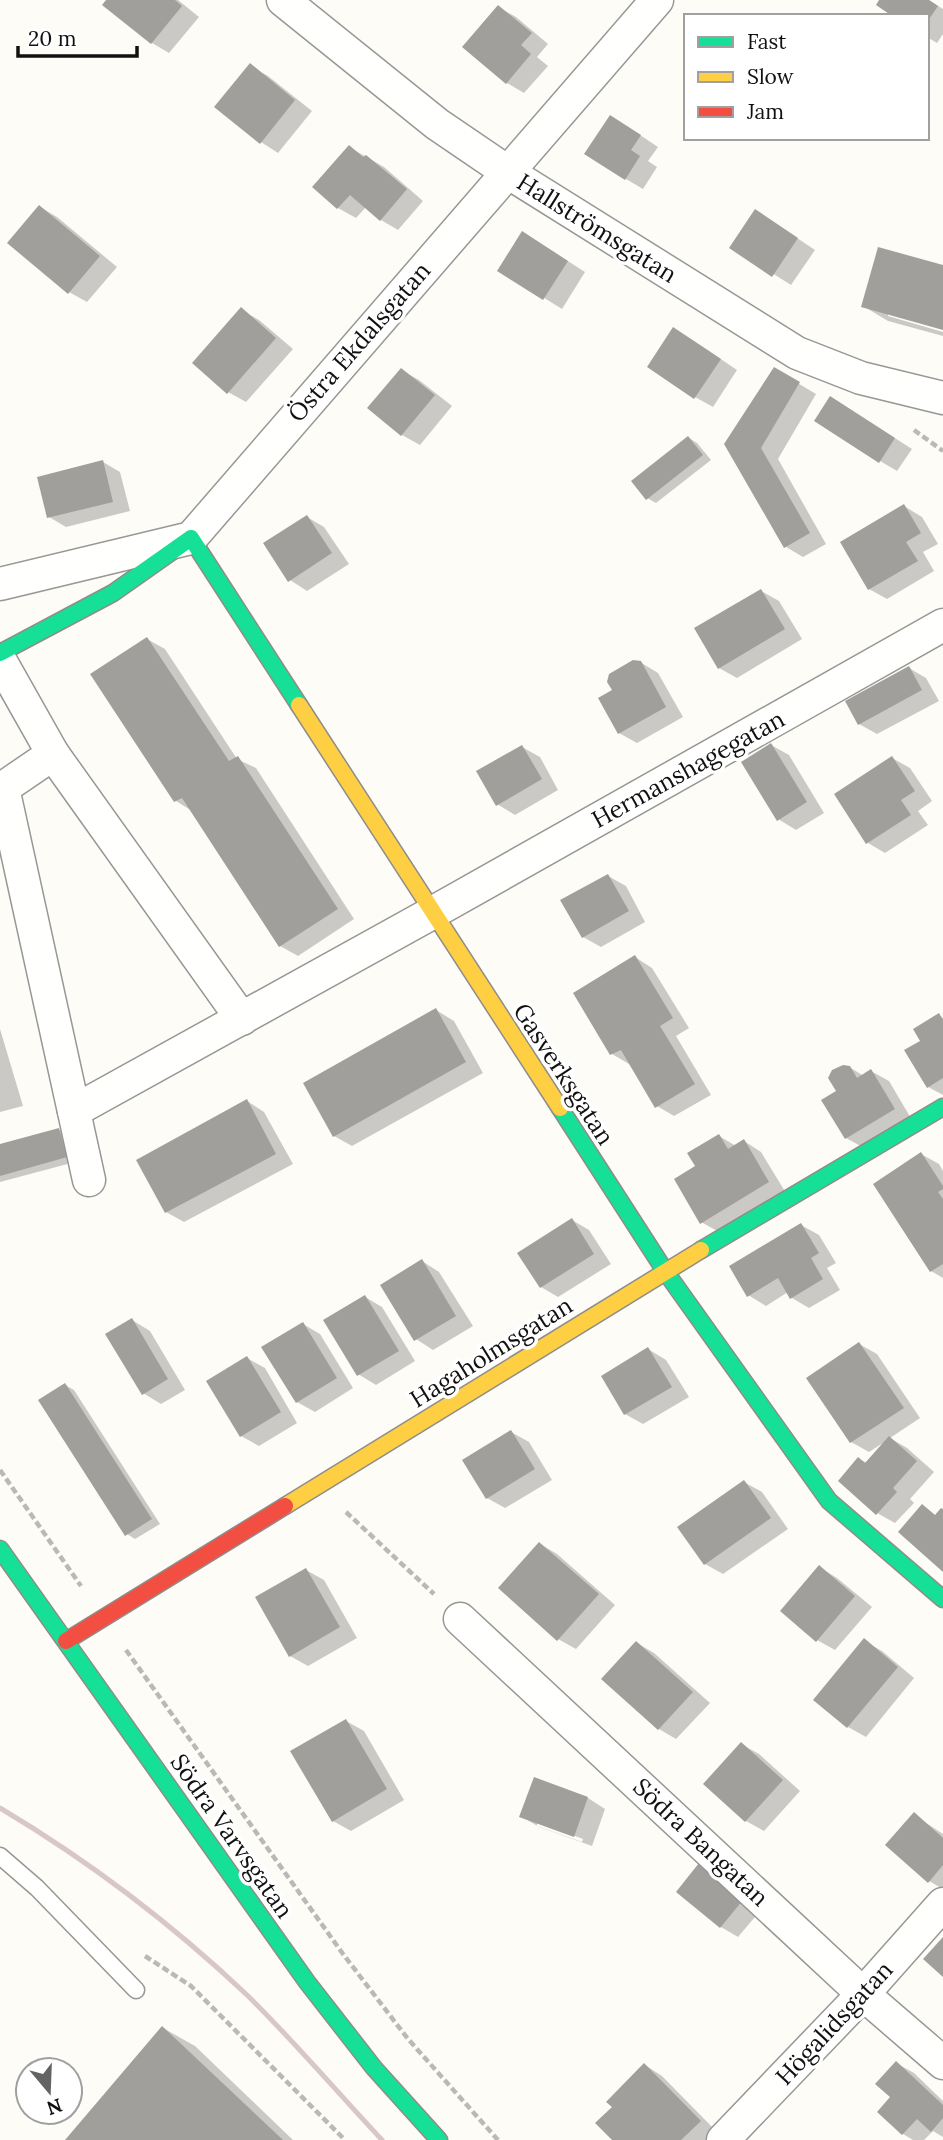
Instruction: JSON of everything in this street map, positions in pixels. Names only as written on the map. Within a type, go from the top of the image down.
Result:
[{"type":"street","name":"Hallströmsgatan","points":[[283,0],[437,124],[506,171],[797,353],[861,378],[943,398]]},
{"type":"street","name":"Östra Ekdalsgatan","points":[[191,538],[506,171],[657,0]]},
{"type":"street","points":[[0,584],[191,538]]},
{"type":"street","points":[[0,653],[113,593],[191,538]]},
{"type":"street","name":"Gasverksgatan","points":[[191,538],[665,1271],[829,1501],[943,1600]]},
{"type":"street","name":"Hermanshagegatan","points":[[74,1111],[943,625]]},
{"type":"street","points":[[0,660],[53,754],[242,1019]]},
{"type":"street","points":[[53,754],[4,788],[89,1180]]},
{"type":"street","name":"Hagaholmsgatan","points":[[66,1641],[665,1271],[943,1107]]},
{"type":"street","name":"Södra Varvsgatan","points":[[0,1549],[307,1982],[374,2068],[439,2140]]},
{"type":"street","name":"Södra Bangatan","points":[[460,1619],[863,1994],[943,2063]]},
{"type":"street","name":"Högalidsgatan","points":[[723,2140],[863,1994],[943,1904]]},
{"type":"lane","points":[[0,1856],[37,1888],[136,1990]]},
{"type":"path","points":[[0,1469],[343,1954],[408,2039],[498,2140]]},
{"type":"path","points":[[317,1485],[460,1619]]},
{"type":"path","points":[[134,1949],[191,1986],[345,2140]]},
{"type":"building","points":[[106,0],[175,0],[182,6],[151,44],[102,5]]},
{"type":"building","points":[[879,0],[929,0],[938,6],[929,19],[929,14],[889,14],[876,5]]},
{"type":"building","points":[[498,5],[532,33],[521,45],[531,54],[506,84],[462,47]]},
{"type":"building","points":[[250,63],[295,100],[260,144],[214,107]]},
{"type":"building","points":[[610,115],[641,135],[631,150],[640,156],[625,180],[584,154]]},
{"type":"building","points":[[349,145],[363,157],[366,155],[407,189],[380,221],[350,195],[337,209],[312,187]]},
{"type":"building","points":[[39,205],[100,256],[68,294],[7,243]]},
{"type":"building","points":[[755,209],[798,238],[772,277],[729,248]]},
{"type":"building","points":[[522,231],[568,261],[543,300],[497,271]]},
{"type":"building","points":[[878,247],[943,265],[943,330],[861,307]]},
{"type":"building","points":[[241,307],[276,338],[227,394],[192,363]]},
{"type":"building","points":[[673,327],[721,359],[694,399],[647,367]]},
{"type":"building","points":[[774,367],[800,382],[761,448],[810,533],[784,548],[724,444]]},
{"type":"building","points":[[401,368],[435,395],[401,436],[367,408]]},
{"type":"building","points":[[830,396],[895,438],[879,463],[814,421]]},
{"type":"building","points":[[688,436],[703,455],[646,500],[631,481]]},
{"type":"building","points":[[103,460],[113,502],[47,518],[37,477]]},
{"type":"building","points":[[904,504],[921,533],[906,542],[918,561],[868,590],[840,542]]},
{"type":"building","points":[[307,515],[332,553],[288,582],[263,543]]},
{"type":"building","points":[[761,589],[785,629],[718,669],[694,628]]},
{"type":"building","points":[[147,637],[229,761],[238,756],[338,909],[279,947],[182,798],[174,802],[90,674]]},
{"type":"building","points":[[633,660],[641,661],[666,707],[618,734],[598,698],[612,690],[607,682],[609,674]]},
{"type":"building","points":[[909,666],[922,690],[858,725],[845,701]]},
{"type":"building","points":[[771,743],[807,802],[777,821],[741,762]]},
{"type":"building","points":[[522,745],[542,779],[496,806],[476,771]]},
{"type":"building","points":[[892,756],[915,791],[901,800],[911,815],[866,844],[834,794]]},
{"type":"building","points":[[608,874],[629,911],[582,938],[560,900]]},
{"type":"building","points":[[635,955],[673,1018],[660,1026],[695,1084],[655,1108],[621,1050],[610,1055],[573,993]]},
{"type":"building","points":[[436,1008],[466,1062],[333,1137],[303,1083]]},
{"type":"building","points":[[939,1013],[943,1020],[943,1078],[927,1088],[904,1050],[920,1041],[913,1029]]},
{"type":"building","points":[[843,1065],[850,1066],[857,1078],[871,1069],[895,1109],[845,1139],[821,1100],[836,1091],[828,1078],[832,1070]]},
{"type":"building","points":[[247,1099],[276,1154],[165,1213],[136,1160]]},
{"type":"building","points":[[59,1128],[67,1157],[0,1176],[0,1144]]},
{"type":"building","points":[[719,1134],[728,1149],[744,1139],[769,1182],[700,1224],[674,1179],[695,1166],[687,1153]]},
{"type":"building","points":[[921,1152],[943,1186],[938,1192],[943,1199],[943,1264],[930,1272],[873,1184]]},
{"type":"building","points":[[572,1218],[594,1254],[540,1288],[517,1253]]},
{"type":"building","points":[[801,1223],[819,1253],[811,1258],[823,1279],[790,1299],[778,1278],[747,1297],[729,1266]]},
{"type":"building","points":[[422,1259],[456,1316],[414,1341],[380,1285]]},
{"type":"building","points":[[365,1295],[399,1351],[357,1376],[323,1320]]},
{"type":"building","points":[[132,1318],[168,1379],[142,1395],[105,1334]]},
{"type":"building","points":[[303,1322],[337,1378],[296,1403],[261,1347]]},
{"type":"building","points":[[859,1342],[904,1408],[850,1443],[806,1378]]},
{"type":"building","points":[[648,1347],[672,1387],[624,1415],[601,1376]]},
{"type":"building","points":[[247,1356],[281,1412],[240,1437],[206,1381]]},
{"type":"building","points":[[65,1383],[152,1519],[125,1536],[38,1400]]},
{"type":"building","points":[[511,1430],[535,1469],[486,1499],[462,1460]]},
{"type":"building","points":[[889,1436],[917,1461],[893,1488],[897,1492],[876,1515],[838,1481],[858,1457],[865,1463]]},
{"type":"building","points":[[744,1480],[771,1518],[704,1565],[677,1527]]},
{"type":"building","points":[[922,1504],[935,1515],[943,1509],[943,1572],[898,1532]]},
{"type":"building","points":[[539,1542],[599,1594],[557,1641],[498,1588]]},
{"type":"building","points":[[819,1565],[855,1596],[816,1642],[780,1611]]},
{"type":"building","points":[[306,1568],[340,1627],[289,1657],[255,1597]]},
{"type":"building","points":[[864,1638],[898,1667],[847,1728],[813,1700]]},
{"type":"building","points":[[636,1641],[693,1692],[658,1730],[601,1679]]},
{"type":"building","points":[[346,1719],[387,1789],[332,1822],[290,1751]]},
{"type":"building","points":[[741,1742],[783,1780],[745,1822],[703,1784]]},
{"type":"building","points":[[534,1777],[588,1797],[574,1837],[519,1817]]},
{"type":"building","points":[[914,1812],[943,1838],[943,1865],[928,1883],[885,1845]]},
{"type":"building","points":[[699,1863],[743,1900],[720,1928],[676,1892]]},
{"type":"building","points":[[943,1937],[943,1977],[923,1959]]},
{"type":"building","points":[[162,2026],[283,2140],[65,2140],[77,2126],[84,2126],[84,2118]]},
{"type":"building","points":[[896,2061],[943,2105],[943,2118],[931,2132],[917,2119],[902,2135],[877,2112],[890,2097],[875,2084]]},
{"type":"building","points":[[644,2063],[701,2121],[681,2140],[612,2140],[595,2123],[612,2107],[606,2102]]},
{"type":"railway","points":[[0,1808],[129,1895],[219,1969],[299,2048],[382,2140]]},
{"type":"traffic: fast","points":[[0,653],[113,593],[191,538],[299,705]]},
{"type":"traffic: fast","points":[[701,1250],[943,1107]]},
{"type":"traffic: fast","points":[[560,1108],[665,1271],[829,1501],[943,1599]]},
{"type":"traffic: fast","points":[[0,1549],[307,1982],[374,2068],[439,2140]]},
{"type":"traffic: slow","points":[[299,705],[560,1108]]},
{"type":"traffic: slow","points":[[285,1506],[701,1250]]},
{"type":"traffic: jam","points":[[66,1641],[285,1506]]}]
